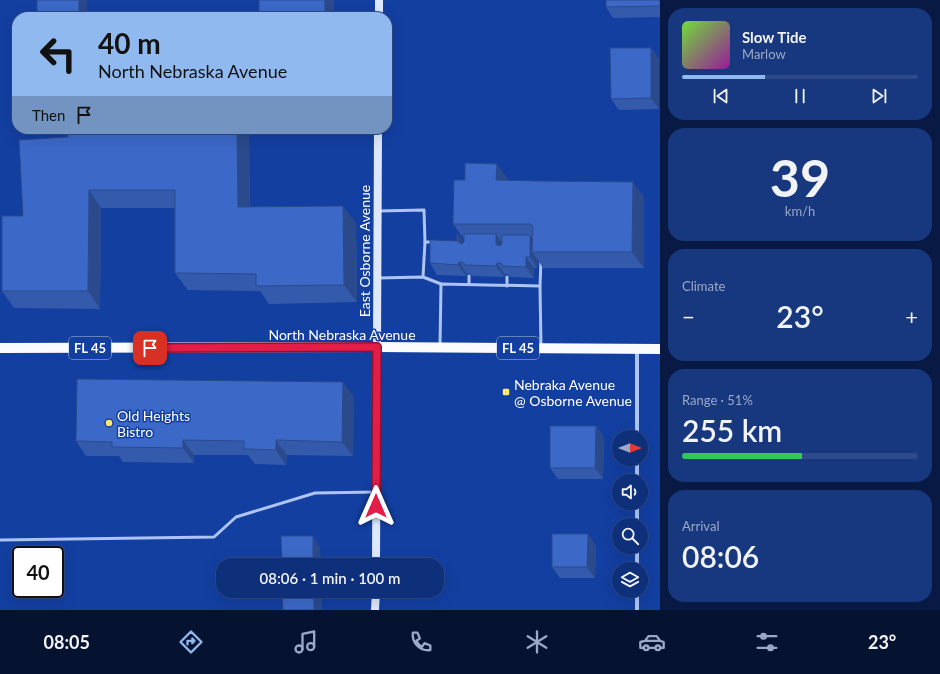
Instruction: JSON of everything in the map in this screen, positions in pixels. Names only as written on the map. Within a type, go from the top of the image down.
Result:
[{"type":"main road","name":"North Nebraska Avenue","points":[[0,348],[377,347],[660,349]]},
{"type":"street","points":[[379,0],[379,12]]},
{"type":"street","name":"East Osborne Avenue","points":[[376,558],[378,134]]},
{"type":"street","points":[[637,349],[637,430]]},
{"type":"street","points":[[376,598],[376,610]]},
{"type":"street","points":[[637,598],[637,610]]},
{"type":"lane","points":[[378,211],[424,210],[425,242],[423,277]]},
{"type":"lane","points":[[425,242],[440,242]]},
{"type":"lane","points":[[541,257],[541,348]]},
{"type":"lane","points":[[469,276],[469,284]]},
{"type":"lane","points":[[378,278],[423,277],[441,284],[540,286]]},
{"type":"lane","points":[[507,277],[507,286]]},
{"type":"lane","points":[[440,348],[441,284]]},
{"type":"lane","points":[[0,540],[214,537],[236,517],[315,493],[376,492]]},
{"type":"building","points":[[37,0],[79,0],[79,12],[37,12]]},
{"type":"building","points":[[259,0],[325,0],[325,12],[259,12]]},
{"type":"building","points":[[606,0],[660,0],[660,6],[606,7]]},
{"type":"building","points":[[610,48],[651,48],[651,98],[611,99]]},
{"type":"building","points":[[68,134],[237,134],[238,207],[343,206],[344,285],[256,286],[256,274],[175,273],[175,190],[89,190],[88,291],[2,291],[2,216],[23,216],[19,140],[68,137]]},
{"type":"building","points":[[465,163],[497,164],[496,180],[633,182],[632,252],[532,252],[533,227],[531,224],[453,224],[454,180],[465,180]]},
{"type":"building","points":[[457,234],[458,242],[462,244],[464,242],[464,234],[496,234],[496,244],[500,246],[502,243],[502,235],[530,235],[530,257],[526,257],[526,267],[502,266],[500,263],[497,263],[496,266],[464,265],[462,262],[459,262],[458,265],[430,263],[430,240],[457,241]]},
{"type":"building","points":[[77,379],[343,382],[342,442],[276,440],[276,450],[244,449],[244,441],[183,440],[183,448],[112,447],[112,442],[76,441]]},
{"type":"building","points":[[550,426],[596,426],[595,468],[550,468]]},
{"type":"building","points":[[552,534],[588,534],[587,567],[552,567]]},
{"type":"building","points":[[281,536],[313,536],[313,558],[282,558]]},
{"type":"building","points":[[282,598],[314,598],[314,610],[283,610]]},
{"type":"place","name":"Nebraka Avenue @ Osborne Avenue","points":[[506,392]]},
{"type":"place","name":"Old Heights Bistro","points":[[109,423]]},
{"type":"route","points":[[150,348],[377,347],[376,506]]}]
